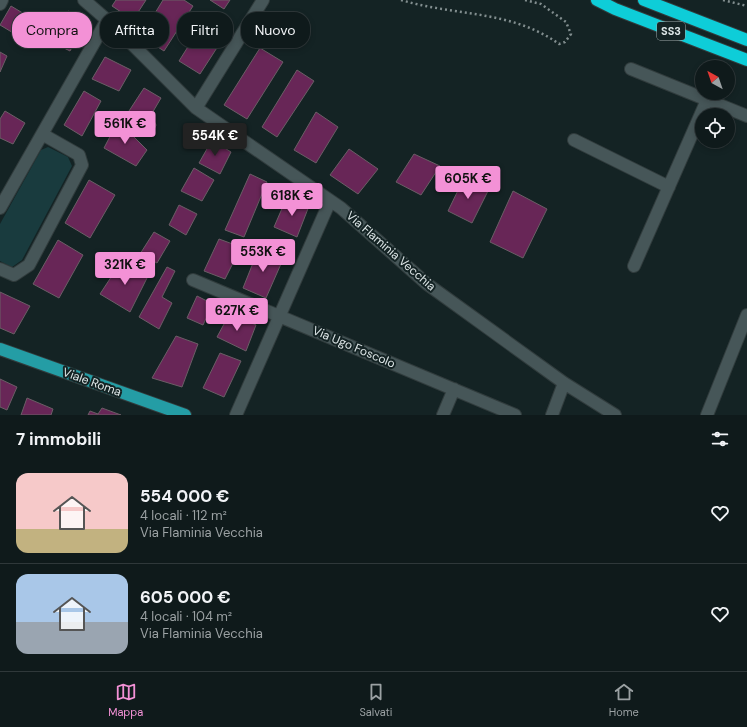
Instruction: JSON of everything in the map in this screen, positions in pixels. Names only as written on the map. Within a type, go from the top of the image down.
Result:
[{"type":"highway","name":"SS3","points":[[597,0],[615,9],[747,60]]},
{"type":"highway","name":"SS3","points":[[644,0],[747,40]]},
{"type":"main road","name":"Viale Roma","points":[[0,350],[182,415]]},
{"type":"street","points":[[0,4],[2,0]]},
{"type":"street","name":"Via Flaminia Vecchia","points":[[84,0],[100,14]]},
{"type":"street","points":[[196,108],[263,0]]},
{"type":"street","points":[[0,208],[100,32]]},
{"type":"street","name":"Via Flaminia Vecchia","points":[[135,48],[196,108],[341,208],[427,284],[564,383],[615,415]]},
{"type":"street","points":[[631,68],[695,95]]},
{"type":"street","points":[[634,266],[707,100],[747,116]]},
{"type":"street","points":[[0,269],[14,275],[29,265],[82,165],[79,155],[42,134]]},
{"type":"street","points":[[574,140],[669,187]]},
{"type":"street","points":[[236,415],[330,201]]},
{"type":"street","name":"Via Ugo Foscolo","points":[[193,280],[515,415]]},
{"type":"street","points":[[707,415],[747,315]]},
{"type":"street","points":[[552,415],[564,383]]},
{"type":"street","points":[[443,415],[454,389]]},
{"type":"path","points":[[401,0],[442,9],[499,18],[545,34],[559,44],[565,42],[571,34],[566,22],[541,4],[525,0]]},
{"type":"path","points":[[723,0],[747,6]]},
{"type":"shaded area","points":[[48,147],[68,157],[72,166],[22,260],[12,267],[0,261],[0,224],[41,150]]},
{"type":"building","points":[[116,0],[146,0],[138,12],[121,12],[112,6]]},
{"type":"building","points":[[163,0],[184,0],[193,6],[189,12],[177,12],[177,31],[169,43],[169,12],[156,12]]},
{"type":"building","points":[[210,0],[230,0],[224,9]]},
{"type":"building","points":[[11,6],[21,12],[12,12],[12,32],[0,25]]},
{"type":"building","points":[[64,48],[72,48],[70,51]]},
{"type":"building","points":[[187,48],[217,48],[200,74],[179,61]]},
{"type":"building","points":[[260,48],[283,62],[247,119],[224,105]]},
{"type":"building","points":[[0,52],[7,56],[0,72]]},
{"type":"building","points":[[105,57],[131,70],[119,91],[92,79]]},
{"type":"building","points":[[297,70],[314,81],[277,137],[262,127]]},
{"type":"building","points":[[144,88],[161,98],[151,115],[156,125],[152,135],[129,111]]},
{"type":"building","points":[[84,91],[101,101],[82,136],[64,125]]},
{"type":"building","points":[[5,111],[25,123],[13,144],[0,138],[0,119]]},
{"type":"building","points":[[316,112],[338,127],[316,163],[294,150]]},
{"type":"building","points":[[118,121],[147,150],[136,166],[104,148]]},
{"type":"building","points":[[212,140],[231,152],[220,174],[199,163]]},
{"type":"building","points":[[349,149],[378,169],[358,194],[330,175]]},
{"type":"building","points":[[414,154],[440,166],[421,195],[396,182]]},
{"type":"building","points":[[194,168],[214,180],[202,201],[181,191]]},
{"type":"building","points":[[250,174],[267,182],[244,237],[225,230]]},
{"type":"building","points":[[464,178],[489,189],[472,223],[448,211]]},
{"type":"building","points":[[89,180],[115,195],[90,238],[65,223]]},
{"type":"building","points":[[513,191],[547,209],[523,258],[490,242]]},
{"type":"building","points":[[287,197],[309,206],[297,237],[274,227]]},
{"type":"building","points":[[179,205],[197,214],[186,235],[169,225]]},
{"type":"building","points":[[154,232],[170,241],[157,263],[140,254]]},
{"type":"building","points":[[219,239],[241,247],[225,279],[204,271]]},
{"type":"building","points":[[58,240],[83,255],[59,298],[33,284]]},
{"type":"building","points":[[259,248],[284,257],[266,298],[243,288]]},
{"type":"building","points":[[121,262],[148,276],[130,312],[100,294]]},
{"type":"building","points":[[167,267],[175,271],[162,297],[172,303],[159,329],[139,317]]},
{"type":"building","points":[[0,292],[30,306],[14,334],[0,328]]},
{"type":"building","points":[[197,296],[213,304],[203,325],[187,318]]},
{"type":"building","points":[[230,313],[256,325],[246,351],[217,337]]},
{"type":"building","points":[[176,336],[198,344],[182,387],[152,378]]},
{"type":"building","points":[[220,353],[241,361],[224,397],[203,388]]},
{"type":"building","points":[[0,379],[17,387],[7,410],[0,407]]},
{"type":"building","points":[[27,398],[53,409],[51,415],[21,415]]},
{"type":"building","points":[[102,408],[121,415],[88,415],[90,411],[98,414]]}]
